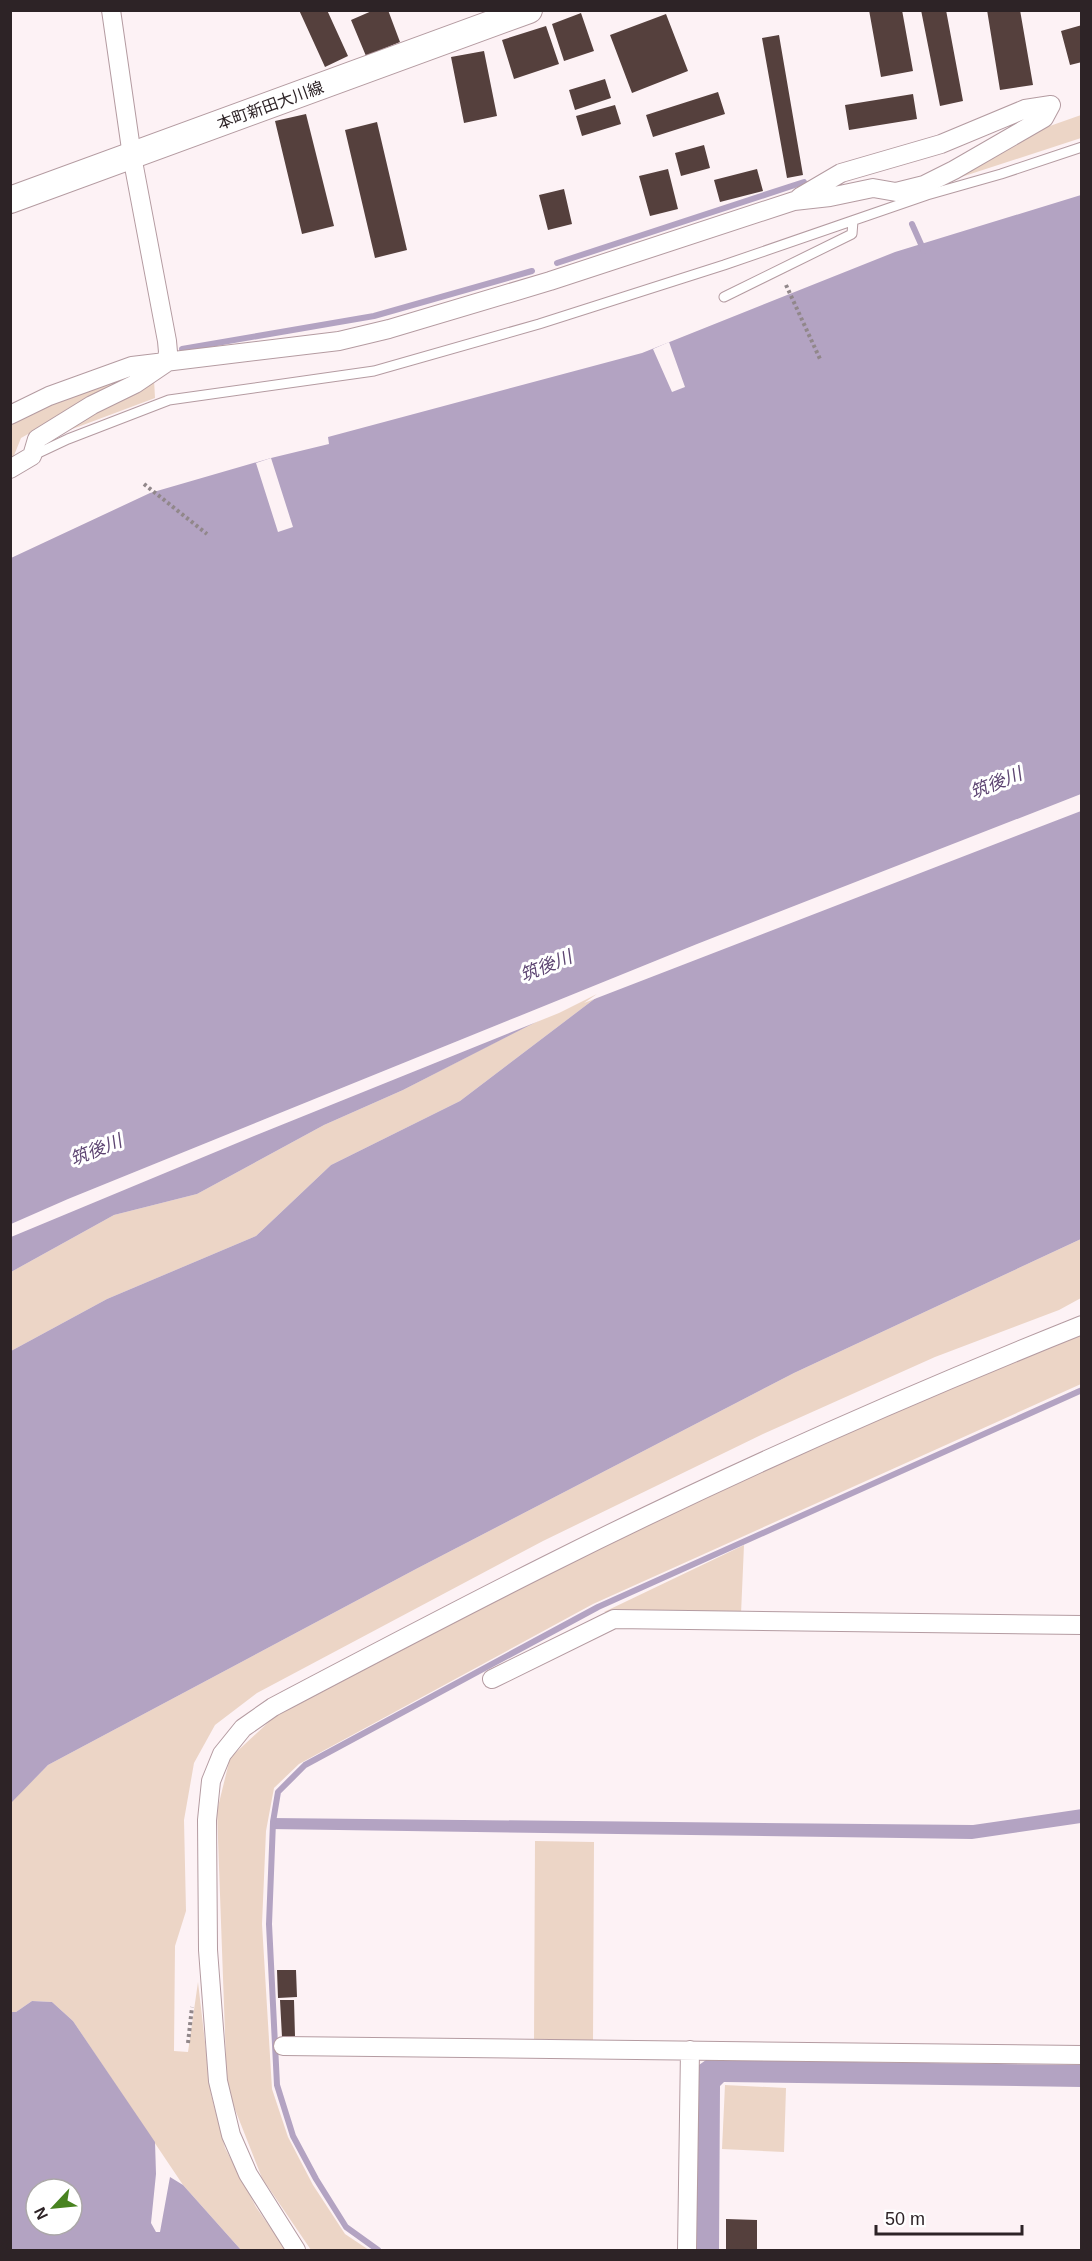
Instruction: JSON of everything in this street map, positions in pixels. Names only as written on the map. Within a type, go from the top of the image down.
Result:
[{"type":"main road","name":"本町新田大川線","points":[[10,200],[529,10]]},
{"type":"street","points":[[10,469],[32,456],[36,439],[92,405],[135,384],[166,363],[167,341],[132,156],[111,10]]},
{"type":"street","points":[[10,415],[49,396],[132,366],[339,341],[389,329],[550,281],[794,201],[830,197],[873,188],[896,192],[926,190],[954,170],[1044,118],[1051,105],[1026,109],[941,144],[841,173],[794,201]]},
{"type":"street","points":[[296,2250],[248,2174],[231,2135],[218,2082],[208,1950],[207,1820],[211,1781],[222,1754],[243,1728],[273,1707],[548,1564],[786,1451],[945,1380],[1082,1325]]},
{"type":"street","points":[[492,1679],[614,1619],[1082,1625]]},
{"type":"street","points":[[283,2046],[1082,2055]]},
{"type":"street","points":[[687,2250],[690,2050]]},
{"type":"lane","points":[[32,456],[68,439],[169,400],[374,371],[539,324],[853,221],[926,190],[1001,174],[1082,147]]},
{"type":"lane","points":[[724,297],[852,234],[853,221]]},
{"type":"path","points":[[786,285],[820,359]]},
{"type":"path","points":[[144,484],[207,534]]},
{"type":"shaded area","points":[[1081,115],[1081,138],[952,180],[1047,127]]},
{"type":"shaded area","points":[[134,375],[21,438],[11,463],[11,423],[71,394]]},
{"type":"shaded area","points":[[154,379],[155,398],[59,434]]},
{"type":"shaded area","points":[[626,975],[460,1101],[331,1165],[256,1236],[107,1299],[11,1351],[11,1272],[114,1215],[197,1194],[324,1125],[403,1090]]},
{"type":"shaded area","points":[[1081,1239],[1081,1298],[1059,1310],[935,1357],[763,1434],[543,1541],[257,1693],[215,1725],[194,1763],[184,1820],[186,1911],[175,1946],[174,2051],[188,2052],[198,1982],[211,2094],[225,2148],[256,2207],[286,2250],[241,2250],[183,2185],[73,2021],[52,2002],[32,2001],[16,2012],[11,2012],[10,1803],[48,1765],[416,1569],[794,1373]]},
{"type":"shaded area","points":[[1081,1334],[1081,1384],[593,1604],[299,1764],[274,1788],[266,1831],[262,1924],[272,2089],[288,2137],[313,2185],[345,2234],[369,2250],[311,2250],[262,2178],[227,2089],[217,1811],[230,1758],[274,1717],[556,1569],[954,1384]]},
{"type":"shaded area","points":[[744,1545],[741,1614],[604,1612]]},
{"type":"shaded area","points":[[535,1841],[594,1842],[593,2043],[534,2042]]},
{"type":"shaded area","points":[[725,2085],[786,2088],[784,2152],[722,2149]]},
{"type":"water","name":"筑後川","points":[[1081,195],[1081,1239],[794,1373],[416,1569],[48,1765],[11,1803],[11,1351],[107,1299],[256,1236],[331,1165],[460,1101],[622,978],[403,1090],[324,1125],[197,1194],[114,1215],[11,1272],[11,558],[150,493],[271,458],[329,444],[328,437],[642,353],[895,252]]},
{"type":"water","points":[[1082,1809],[1081,1823],[972,1839],[270,1829],[271,1818],[973,1825]]},
{"type":"water","points":[[32,2001],[52,2002],[73,2021],[155,2142],[156,2174],[151,2223],[156,2232],[160,2232],[170,2177],[183,2185],[241,2250],[11,2250],[11,2012],[16,2012]]},
{"type":"water","points":[[706,2060],[1081,2065],[1081,2087],[724,2082],[720,2086],[719,2250],[696,2250],[699,2065]]},
{"type":"pier","points":[[669,342],[685,387],[672,392],[653,349]]},
{"type":"pier","points":[[271,458],[293,527],[278,532],[256,463]]},
{"type":"pier","points":[[1081,794],[1081,811],[584,1003],[597,994],[559,1013],[11,1237],[11,1224],[68,1199],[697,944]]},
{"type":"building","points":[[299,10],[327,10],[348,56],[325,67]]},
{"type":"building","points":[[374,10],[388,10],[400,42],[366,56],[351,20]]},
{"type":"building","points":[[869,10],[902,10],[913,71],[881,77]]},
{"type":"building","points":[[921,10],[946,10],[963,101],[940,106]]},
{"type":"building","points":[[987,10],[1020,10],[1033,85],[1000,90]]},
{"type":"building","points":[[581,13],[594,51],[564,61],[552,24]]},
{"type":"building","points":[[666,14],[688,71],[632,93],[610,35]]},
{"type":"building","points":[[1082,25],[1082,62],[1070,65],[1061,31]]},
{"type":"building","points":[[546,26],[559,64],[514,79],[502,40]]},
{"type":"building","points":[[779,35],[803,175],[787,178],[762,38]]},
{"type":"building","points":[[484,51],[497,116],[464,123],[451,57]]},
{"type":"building","points":[[605,79],[611,98],[575,110],[569,90]]},
{"type":"building","points":[[718,92],[725,114],[653,137],[646,115]]},
{"type":"building","points":[[913,94],[917,119],[849,130],[845,105]]},
{"type":"building","points":[[615,105],[621,124],[582,136],[576,116]]},
{"type":"building","points":[[306,114],[334,226],[302,234],[275,121]]},
{"type":"building","points":[[377,122],[407,250],[375,258],[345,130]]},
{"type":"building","points":[[704,145],[710,168],[681,176],[675,153]]},
{"type":"building","points":[[668,169],[678,209],[650,216],[639,176]]},
{"type":"building","points":[[757,169],[763,191],[720,202],[714,180]]},
{"type":"building","points":[[564,189],[572,224],[548,230],[539,195]]},
{"type":"building","points":[[277,1970],[296,1970],[297,1997],[278,1998]]},
{"type":"building","points":[[280,2000],[294,2000],[295,2036],[282,2037]]},
{"type":"building","points":[[726,2219],[757,2220],[757,2250],[726,2250]]},
{"type":"waterway","points":[[557,263],[804,182]]},
{"type":"waterway","points":[[912,224],[924,251]]},
{"type":"waterway","points":[[182,349],[374,316],[532,271]]},
{"type":"waterway","points":[[378,2250],[346,2227],[316,2179],[293,2136],[277,2085],[269,1924],[273,1822],[278,1792],[305,1765],[598,1607],[1082,1390]]}]
